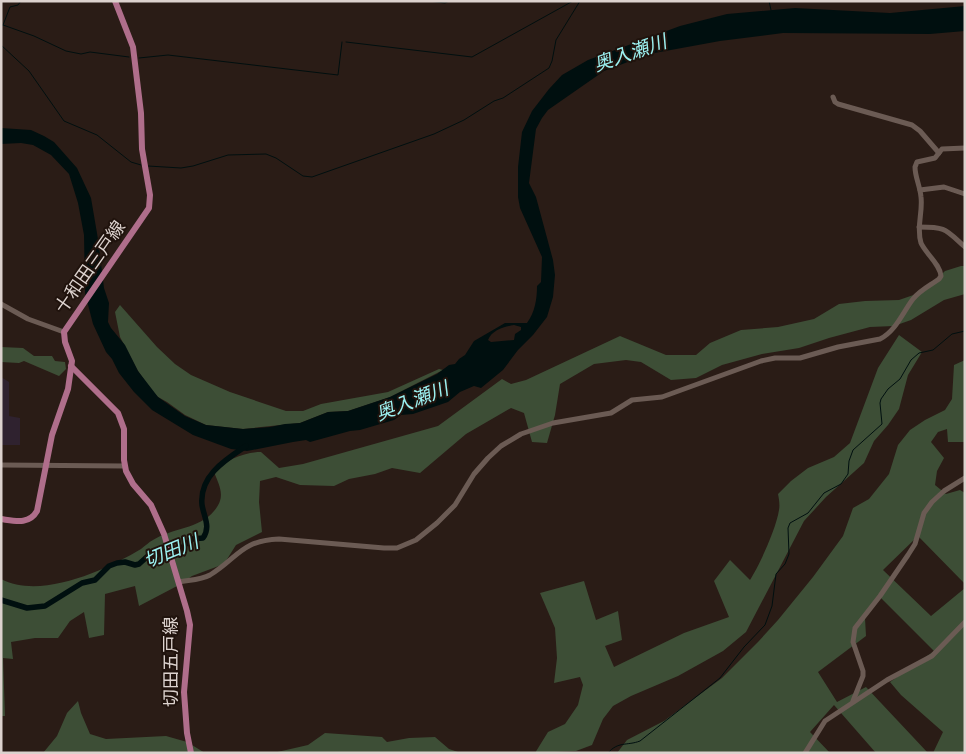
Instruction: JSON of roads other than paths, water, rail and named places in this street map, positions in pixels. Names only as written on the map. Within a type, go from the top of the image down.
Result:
[{"type":"main road","name":"十和田三戸線","points":[[1,519],[24,521],[35,515],[54,426],[68,389],[72,361],[65,342],[64,332],[148,210],[150,200],[142,149],[141,113],[133,47],[115,1]]},
{"type":"main road","points":[[71,366],[120,416],[124,429],[124,466]]},
{"type":"main road","name":"切田五戸線","points":[[124,466],[130,479],[154,510],[164,534],[190,626],[184,692],[187,733],[191,753]]},
{"type":"street","points":[[833,96],[838,104],[912,125],[939,153]]},
{"type":"street","points":[[179,582],[209,575],[240,550],[266,540],[279,539],[397,548],[416,540],[448,513],[474,474],[488,458],[501,446],[521,434],[553,423],[611,413],[632,400],[662,397],[761,360],[800,358],[838,347],[880,339],[892,330],[914,298],[941,276],[941,272],[922,244],[919,227],[922,202],[915,167],[918,162],[933,159],[944,149],[965,148]]},
{"type":"street","points":[[920,190],[944,187],[965,194]]},
{"type":"street","points":[[919,227],[940,227],[965,247]]},
{"type":"street","points":[[1,304],[28,319],[64,332]]},
{"type":"street","points":[[1,465],[124,466]]},
{"type":"street","points":[[805,753],[825,721],[849,706],[853,701],[863,676],[853,642],[855,628],[880,596],[915,544],[924,513],[932,502],[944,491],[965,478]]},
{"type":"street","points":[[853,701],[932,656],[965,622]]},
{"type":"water","name":"奥入瀬川","points":[[965,6],[965,31],[930,34],[783,33],[720,41],[649,54],[604,71],[548,110],[536,129],[529,183],[536,197],[553,260],[555,275],[553,297],[547,317],[503,370],[481,388],[474,386],[460,392],[448,402],[413,414],[401,415],[394,420],[310,442],[306,440],[247,451],[231,449],[193,435],[152,410],[119,373],[106,352],[93,324],[85,293],[84,235],[78,203],[69,174],[51,155],[33,145],[21,143],[1,144],[1,128],[31,130],[54,142],[77,168],[91,198],[104,288],[109,303],[108,322],[125,345],[138,371],[158,397],[185,416],[206,425],[243,429],[300,423],[328,412],[348,411],[390,397],[437,374],[449,365],[455,364],[465,355],[474,341],[505,323],[527,323],[535,305],[537,286],[541,282],[542,257],[520,208],[518,197],[518,167],[522,132],[532,111],[562,75],[588,60],[680,26],[727,14],[795,8],[890,13]],"holes":[[[514,325],[521,327],[521,330],[515,334],[514,340],[491,342],[488,340],[495,331],[502,328]]]},
{"type":"waterway","points":[[1,25],[3,25],[10,7],[18,5],[21,1]]},
{"type":"waterway","points":[[429,1],[445,3],[449,1]]},
{"type":"waterway","points":[[346,42],[472,57],[573,1]]},
{"type":"waterway","points":[[148,166],[181,168],[228,155],[266,154],[276,158],[303,176],[312,177],[434,134],[464,120],[494,101],[503,98],[549,68],[556,40],[580,1]]},
{"type":"waterway","points":[[769,1],[771,10]]},
{"type":"waterway","points":[[3,25],[34,36],[66,51],[81,54],[90,52],[129,57]]},
{"type":"waterway","points":[[139,58],[168,55],[338,75],[342,42]]},
{"type":"waterway","points":[[1,45],[29,71],[64,121],[97,135],[131,162],[141,165]]},
{"type":"waterway","points":[[608,753],[619,745],[640,741],[720,678],[744,647],[765,625],[772,606],[776,574],[785,564],[789,554],[788,528],[790,523],[808,513],[824,493],[841,484],[848,474],[849,461],[853,450],[882,424],[881,399],[888,389],[900,379],[911,360],[919,353],[933,350],[952,334],[965,331]]},
{"type":"waterway","name":"切田川","points":[[1,600],[27,608],[45,606],[82,583],[95,580],[109,566],[125,562],[135,565],[139,564],[149,555],[178,551],[192,539],[203,538],[207,526],[202,505],[202,495],[209,477],[222,463],[246,446]]}]
